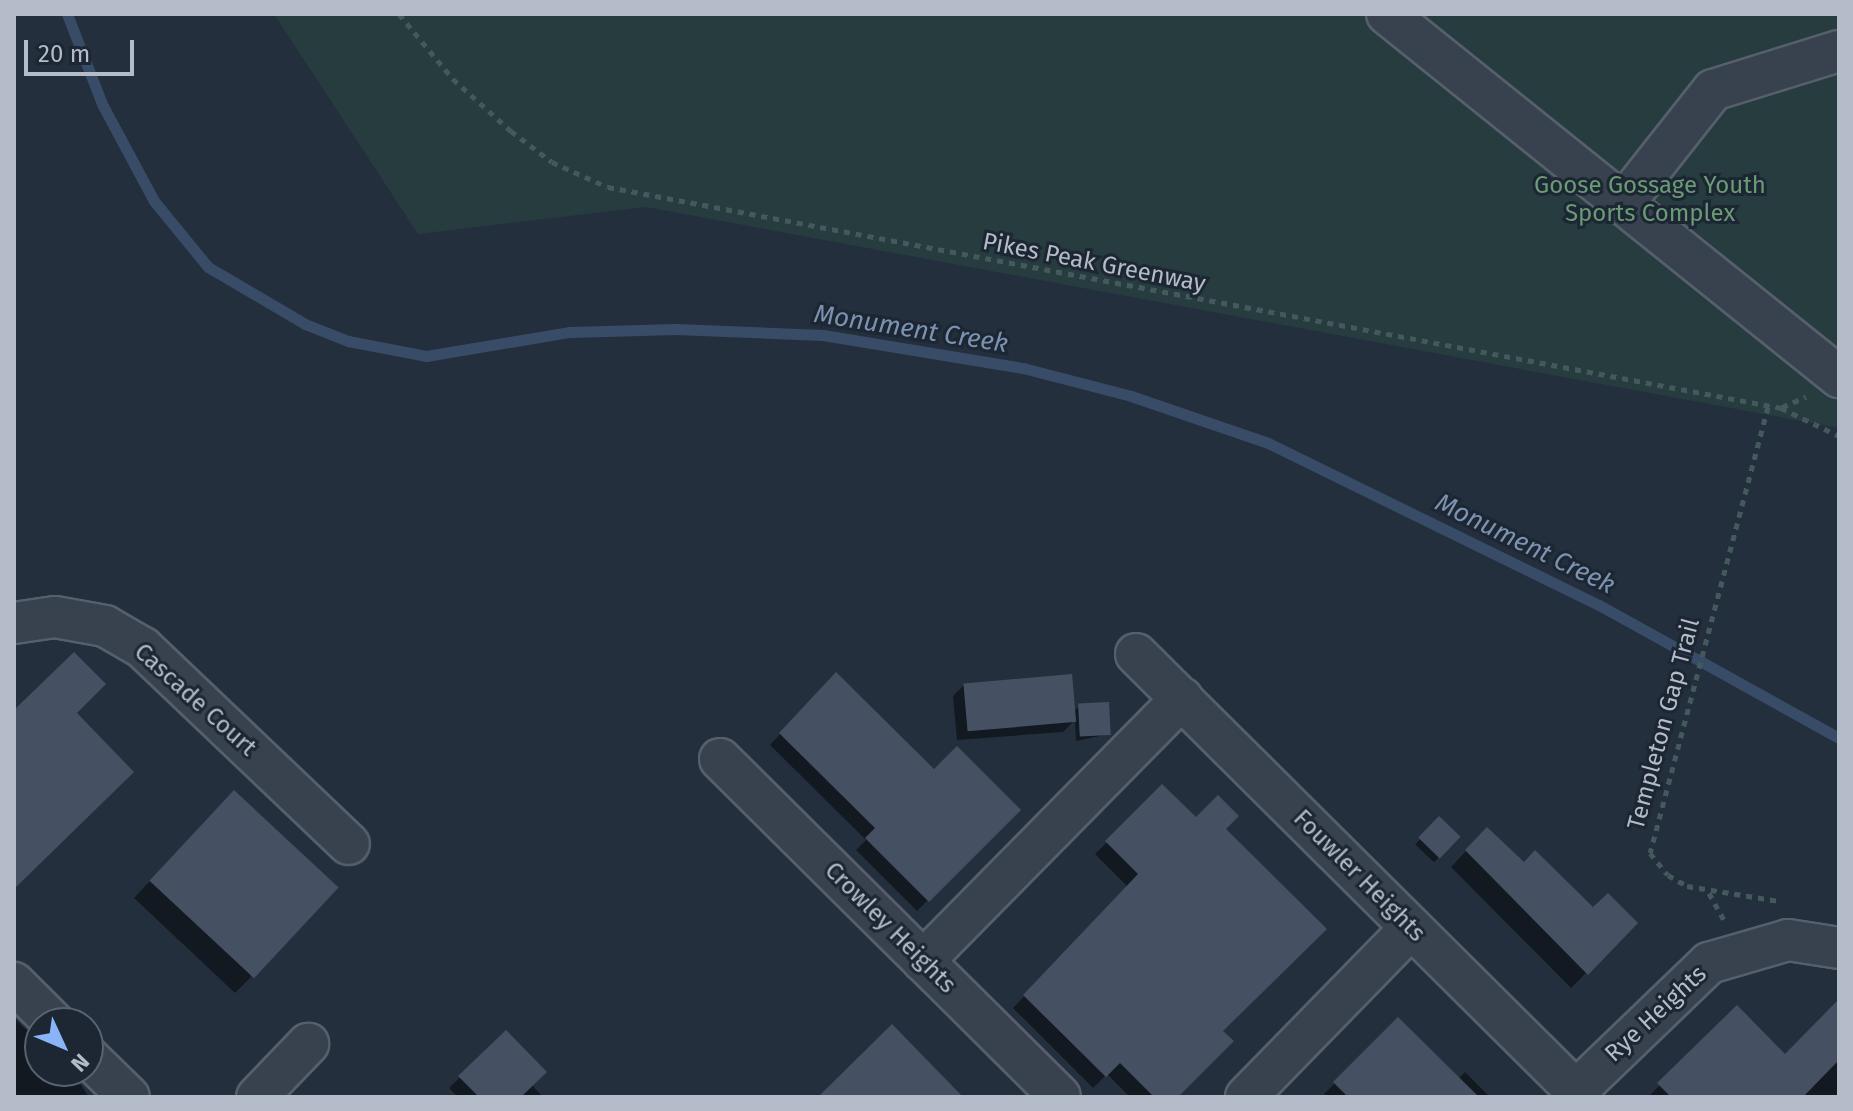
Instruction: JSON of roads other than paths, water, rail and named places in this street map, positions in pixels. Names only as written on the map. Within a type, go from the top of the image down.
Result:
[{"type":"street","points":[[1387,14],[1839,377]]},
{"type":"street","points":[[1623,204],[1713,90],[1839,51]]},
{"type":"street","name":"Cascade Court","points":[[14,623],[55,617],[105,626],[143,648],[349,844]]},
{"type":"street","name":"Fouwler Heights","points":[[1136,654],[1579,1094]]},
{"type":"street","points":[[923,961],[1182,698]]},
{"type":"street","name":"Crowley Heights","points":[[720,759],[1060,1097]]},
{"type":"street","points":[[1246,1097],[1411,928]]},
{"type":"street","name":"Rye Heights","points":[[1579,1094],[1709,963],[1788,940],[1839,948]]},
{"type":"street","points":[[14,983],[38,1007]]},
{"type":"street","points":[[257,1097],[308,1044]]},
{"type":"street","points":[[104,1073],[129,1097]]},
{"type":"waterway","name":"Monument Creek","points":[[67,14],[102,104],[154,201],[208,267],[305,324],[348,341],[426,356],[570,332],[676,329],[823,335],[1023,368],[1131,396],[1268,443],[1599,605],[1839,738]]},
{"type":"park label","name":"Goose Gossage Youth Sports Complex","points":[[1650,200]]}]
